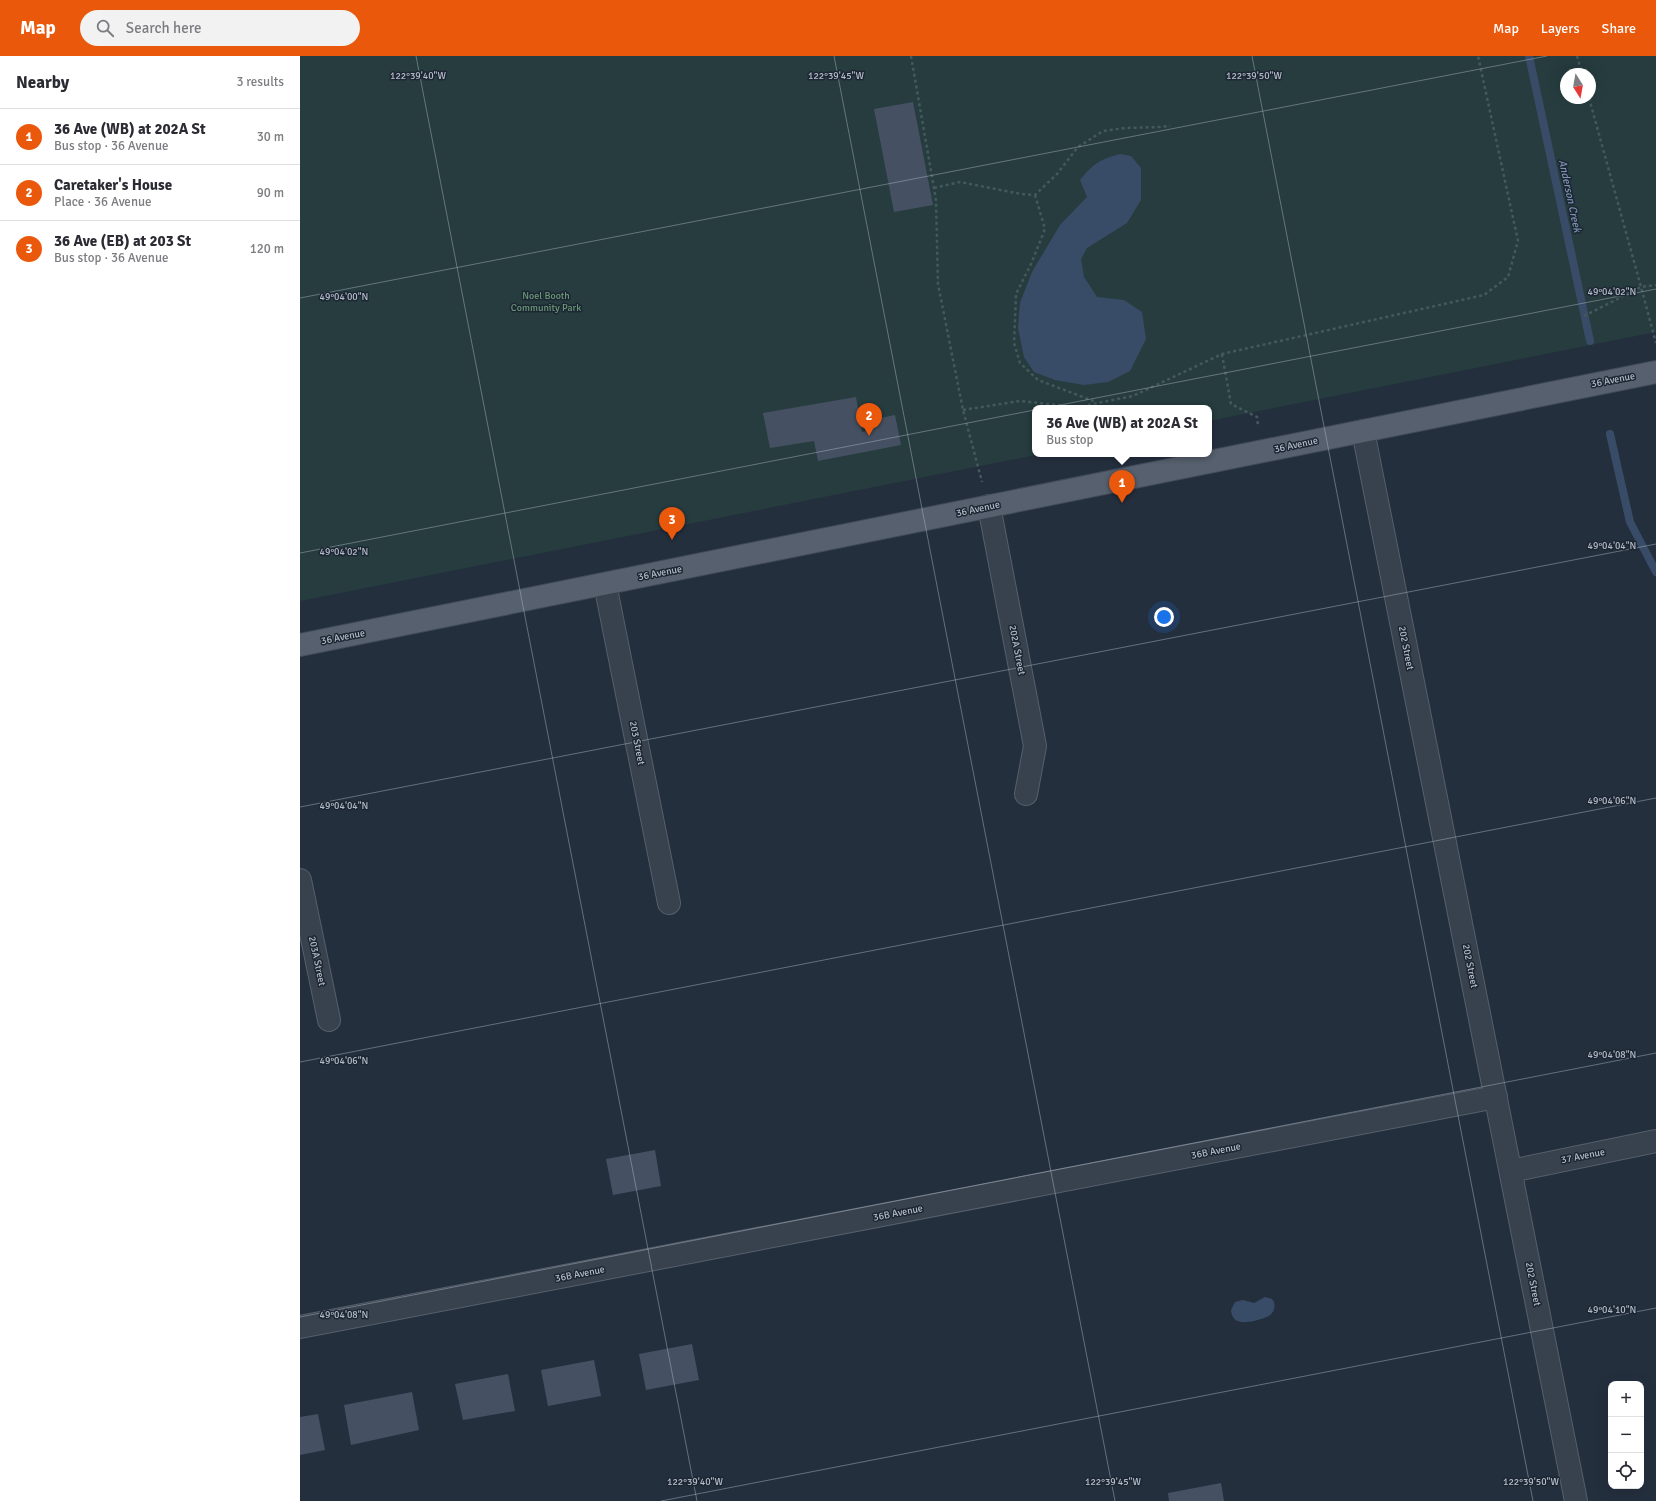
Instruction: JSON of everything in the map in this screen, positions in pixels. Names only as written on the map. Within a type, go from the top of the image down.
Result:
[{"type":"main road","name":"36 Avenue","points":[[300,646],[1656,372]]},
{"type":"street","name":"202 Street","points":[[1363,431],[1576,1501]]},
{"type":"street","name":"202A Street","points":[[989,506],[1036,746],[1026,794]]},
{"type":"street","name":"203 Street","points":[[605,584],[669,903]]},
{"type":"street","name":"203A Street","points":[[300,880],[329,1020]]},
{"type":"street","name":"36B Avenue","points":[[300,1327],[1496,1097]]},
{"type":"street","name":"37 Avenue","points":[[1511,1171],[1656,1141]]},
{"type":"path","points":[[911,56],[936,200],[938,284],[963,410],[989,506]]},
{"type":"path","points":[[1088,405],[1133,396],[1222,354],[1484,295],[1508,277],[1518,241],[1478,56]]},
{"type":"path","points":[[1578,56],[1581,68]]},
{"type":"path","points":[[1591,104],[1656,344]]},
{"type":"path","points":[[934,188],[960,182],[1021,194],[1035,195],[1057,174],[1078,147],[1103,132],[1125,128],[1170,126]]},
{"type":"path","points":[[1035,195],[1045,229],[1031,264],[1016,294],[1014,344],[1020,363],[1038,380],[1098,403]]},
{"type":"path","points":[[1584,316],[1641,287],[1656,285]]},
{"type":"path","points":[[1222,354],[1231,404],[1257,417],[1263,451]]},
{"type":"path","points":[[963,410],[1020,401],[1059,405]]},
{"type":"green space","name":"Noel Booth Community Park","points":[[300,56],[1656,56],[1656,332],[1212,420],[1212,405],[1032,405],[1032,456],[300,601]]},
{"type":"water","points":[[1120,154],[1131,156],[1141,168],[1141,200],[1127,223],[1087,248],[1081,259],[1084,277],[1097,297],[1124,300],[1142,312],[1146,339],[1130,371],[1108,382],[1084,385],[1055,380],[1034,372],[1024,357],[1018,328],[1020,303],[1032,272],[1060,225],[1087,197],[1080,180],[1097,163]]},
{"type":"water","points":[[1265,1297],[1272,1299],[1274,1302],[1274,1310],[1269,1316],[1246,1322],[1239,1322],[1233,1318],[1231,1310],[1235,1302],[1243,1300],[1254,1303]]},
{"type":"building","points":[[913,102],[933,205],[894,212],[874,109]]},
{"type":"building","points":[[856,397],[862,432],[872,430],[870,420],[895,415],[901,445],[818,461],[814,441],[770,448],[763,413]]},
{"type":"building","points":[[655,1150],[661,1186],[613,1195],[606,1159]]},
{"type":"building","points":[[692,1344],[699,1380],[646,1390],[639,1354]]},
{"type":"building","points":[[594,1360],[601,1396],[548,1406],[541,1370]]},
{"type":"building","points":[[508,1374],[515,1411],[463,1420],[455,1384]]},
{"type":"building","points":[[412,1392],[419,1430],[351,1445],[344,1405]]},
{"type":"building","points":[[318,1414],[325,1450],[300,1455],[300,1417]]},
{"type":"building","points":[[1221,1483],[1224,1501],[1169,1501],[1168,1493]]},
{"type":"waterway","name":"Anderson Creek","points":[[1529,56],[1590,341]]},
{"type":"waterway","name":"Anderson Creek","points":[[1610,434],[1630,522],[1656,572]]},
{"type":"place","name":"Caretaker's House","points":[[869,436]]},
{"type":"place","name":"36 Ave (WB) at 202A St","points":[[1122,503]]},
{"type":"place","name":"36 Ave (EB) at 203 St","points":[[672,540]]}]
